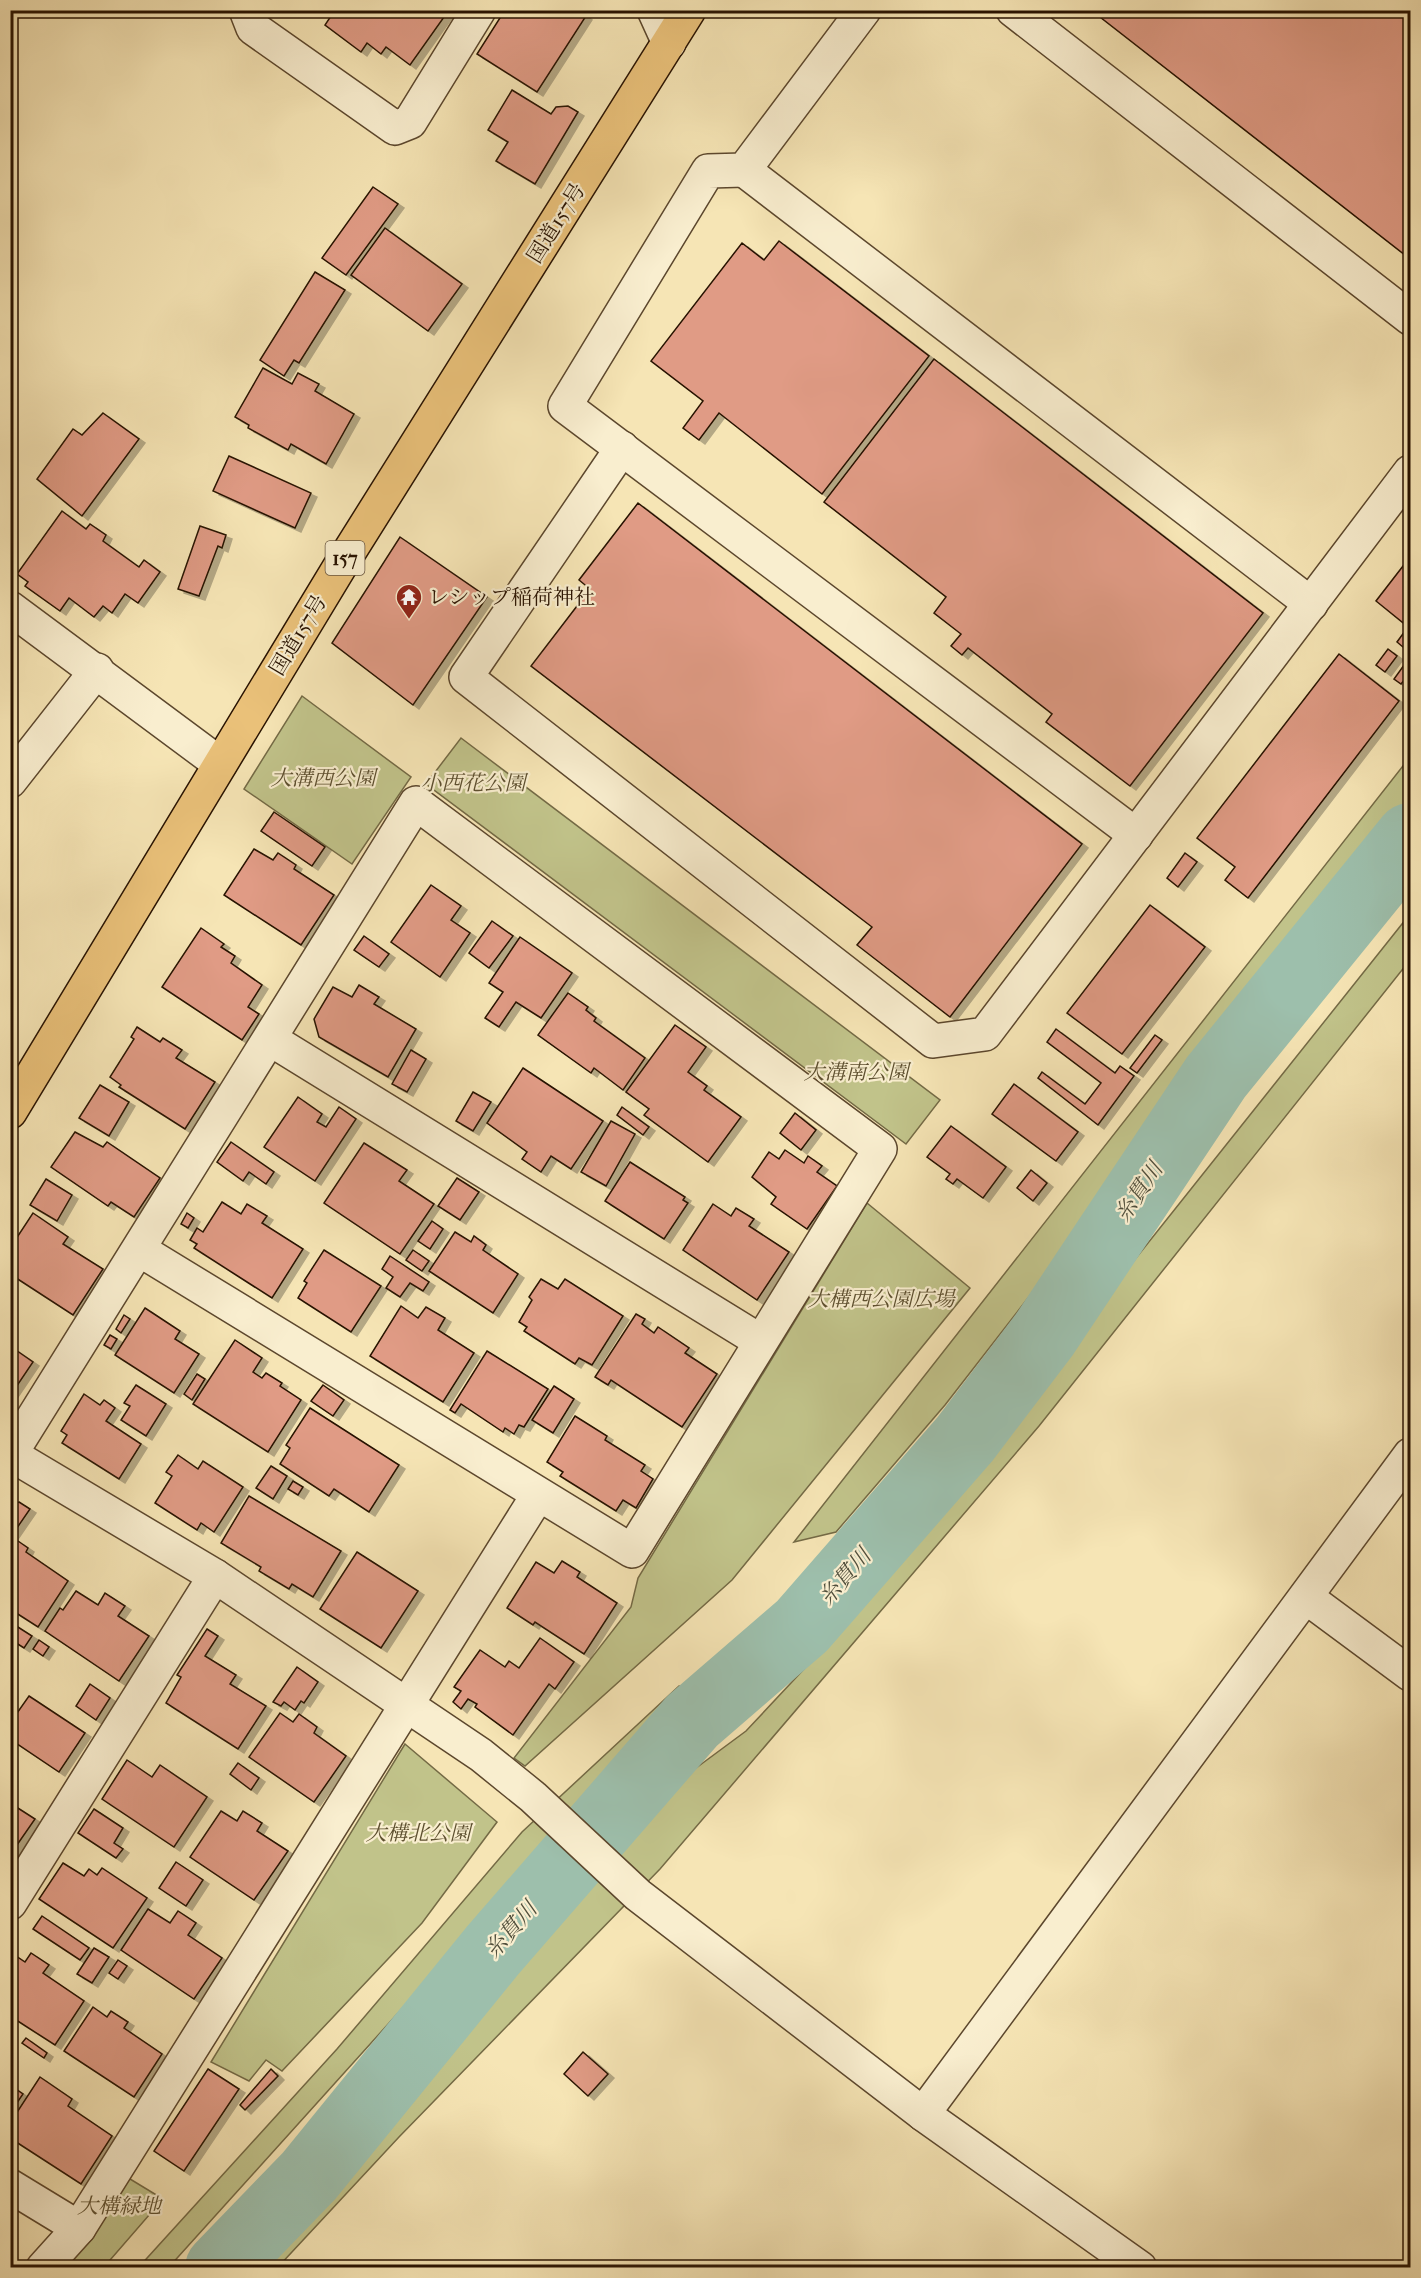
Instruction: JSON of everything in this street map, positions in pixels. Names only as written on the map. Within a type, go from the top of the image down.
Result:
[{"type":"highway","name":"国道157号","points":[[10,1112],[339,568],[689,10]]},
{"type":"street","points":[[246,10],[253,28],[395,128],[410,122],[479,10]]},
{"type":"street","points":[[654,10],[669,43]]},
{"type":"street","points":[[744,170],[864,10]]},
{"type":"street","points":[[1013,10],[1410,318]]},
{"type":"street","points":[[1136,835],[566,406],[708,171],[744,170],[1311,604]]},
{"type":"street","points":[[621,448],[465,677],[933,1041],[985,1034],[1410,472]]},
{"type":"street","points":[[10,608],[97,670],[220,764]]},
{"type":"street","points":[[10,781],[97,670]]},
{"type":"street","points":[[140,1250],[632,1551],[880,1149],[416,803],[11,1455],[214,1576],[481,1755],[533,1797],[638,1895],[923,2114],[1140,2268]]},
{"type":"street","points":[[270,1039],[760,1341]]},
{"type":"street","points":[[923,2114],[1410,1455]]},
{"type":"street","points":[[43,2268],[79,2228],[538,1495]]},
{"type":"street","points":[[10,1903],[214,1576]]},
{"type":"street","points":[[1306,1597],[1410,1674]]},
{"type":"street","points":[[10,2186],[79,2228]]},
{"type":"green space","name":"大溝西公園","points":[[302,696],[411,777],[352,864],[244,789]]},
{"type":"green space","name":"小西花公園","points":[[461,738],[940,1100],[906,1144],[426,784]]},
{"type":"green space","points":[[1410,757],[1410,823],[1244,1035],[1129,1168],[945,1405],[836,1532],[794,1542]]},
{"type":"green space","points":[[1410,914],[1410,960],[1039,1426],[660,1869],[399,2137],[278,2267],[255,2268],[466,2017],[692,1771],[746,1731],[835,1636]]},
{"type":"green space","name":"大構西公園広場","points":[[867,1203],[970,1288],[732,1580],[525,1766],[514,1758],[631,1607],[638,1578]]},
{"type":"green space","points":[[679,1686],[706,1693],[602,1787],[169,2267],[138,2268],[337,2049],[522,1832]]},
{"type":"green space","name":"大構北公園","points":[[405,1744],[497,1822],[422,1923],[282,2071],[266,2060],[249,2081],[211,2062]]},
{"type":"green space","name":"大構緑地","points":[[107,2165],[163,2199],[104,2267],[48,2268]]},
{"type":"building","points":[[329,10],[449,10],[410,65],[386,47],[381,54],[367,43],[361,52],[325,25],[333,13]]},
{"type":"building","points":[[505,10],[578,10],[586,16],[537,92],[477,54]]},
{"type":"building","points":[[1091,10],[1410,10],[1410,259]]},
{"type":"building","points":[[512,90],[551,114],[556,107],[568,106],[578,112],[535,184],[496,161],[508,142],[488,130]]},
{"type":"building","points":[[373,187],[398,204],[346,275],[322,258]]},
{"type":"building","points":[[385,228],[462,284],[428,331],[351,275]]},
{"type":"building","points":[[779,241],[929,356],[822,494],[719,413],[699,440],[683,428],[703,401],[651,361],[742,243],[764,260]]},
{"type":"building","points":[[315,272],[345,290],[299,363],[294,360],[284,376],[260,360]]},
{"type":"building","points":[[934,359],[1263,613],[1130,786],[1046,722],[1052,714],[968,648],[962,655],[951,646],[961,634],[934,613],[946,597],[824,502]]},
{"type":"building","points":[[263,368],[292,384],[298,373],[319,384],[315,391],[354,414],[326,464],[291,444],[288,450],[248,428],[249,425],[235,417]]},
{"type":"building","points":[[103,413],[139,439],[82,516],[37,479],[73,429],[82,435]]},
{"type":"building","points":[[229,456],[311,493],[295,528],[213,491]]},
{"type":"building","points":[[638,503],[1082,844],[950,1017],[857,945],[872,927],[531,666],[590,589],[579,580]]},
{"type":"building","points":[[62,511],[86,529],[90,524],[106,535],[103,541],[139,567],[144,560],[160,572],[138,603],[125,594],[112,613],[103,606],[94,617],[69,598],[60,611],[25,586],[28,582],[17,574]]},
{"type":"building","points":[[200,526],[226,535],[222,548],[218,546],[199,596],[178,589]]},
{"type":"building","name":"レシップ稲荷神社","points":[[400,537],[487,597],[413,705],[332,643]]},
{"type":"building","points":[[1410,557],[1410,653],[1397,642],[1408,627],[1376,601]]},
{"type":"building","points":[[1388,649],[1397,656],[1385,672],[1376,665]]},
{"type":"building","points":[[1339,654],[1399,701],[1248,898],[1225,880],[1235,867],[1197,838]]},
{"type":"building","points":[[1407,661],[1410,664],[1410,673],[1401,684],[1394,679]]},
{"type":"building","points":[[274,812],[325,847],[312,866],[261,831]]},
{"type":"building","points":[[254,849],[273,860],[278,853],[296,865],[294,869],[334,895],[301,945],[224,895]]},
{"type":"building","points":[[1185,853],[1197,862],[1178,887],[1167,878]]},
{"type":"building","points":[[431,885],[461,906],[451,920],[470,933],[440,977],[391,942]]},
{"type":"building","points":[[1150,905],[1205,947],[1122,1054],[1067,1013]]},
{"type":"building","points":[[492,921],[513,936],[489,968],[469,953]]},
{"type":"building","points":[[201,928],[224,944],[221,947],[235,956],[231,963],[262,985],[248,1007],[259,1014],[242,1040],[162,987]]},
{"type":"building","points":[[364,936],[389,954],[379,967],[354,950]]},
{"type":"building","points":[[520,937],[572,973],[541,1018],[516,1002],[499,1027],[485,1018],[503,992],[489,983]]},
{"type":"building","points":[[359,985],[379,997],[374,1004],[416,1029],[388,1077],[319,1037],[314,1019],[333,987],[352,997]]},
{"type":"building","points":[[568,993],[588,1007],[586,1010],[596,1018],[594,1021],[645,1058],[623,1090],[594,1068],[591,1073],[538,1035]]},
{"type":"building","points":[[675,1025],[706,1047],[688,1072],[707,1086],[704,1090],[741,1117],[708,1162],[644,1115],[649,1109],[626,1092]]},
{"type":"building","points":[[137,1027],[160,1042],[163,1038],[182,1050],[176,1058],[215,1082],[185,1129],[119,1087],[121,1085],[110,1077],[134,1039],[131,1037]]},
{"type":"building","points":[[1056,1029],[1115,1073],[1120,1066],[1134,1076],[1098,1125],[1038,1078],[1042,1072],[1085,1104],[1101,1083],[1047,1042]]},
{"type":"building","points":[[1155,1035],[1162,1040],[1137,1073],[1130,1068]]},
{"type":"building","points":[[411,1050],[426,1059],[407,1092],[392,1084]]},
{"type":"building","points":[[523,1068],[603,1121],[571,1169],[551,1156],[541,1172],[522,1159],[527,1152],[487,1123]]},
{"type":"building","points":[[1014,1084],[1078,1132],[1056,1161],[992,1114]]},
{"type":"building","points":[[100,1085],[129,1102],[109,1136],[79,1118]]},
{"type":"building","points":[[473,1092],[491,1102],[473,1131],[456,1121]]},
{"type":"building","points":[[298,1097],[322,1114],[317,1122],[326,1127],[339,1107],[356,1119],[315,1181],[264,1147]]},
{"type":"building","points":[[622,1107],[649,1127],[643,1135],[617,1115]]},
{"type":"building","points":[[795,1113],[816,1130],[801,1150],[780,1133]]},
{"type":"building","points":[[611,1121],[635,1134],[606,1186],[581,1172]]},
{"type":"building","points":[[951,1126],[1006,1167],[983,1198],[957,1179],[953,1184],[946,1179],[950,1174],[927,1157]]},
{"type":"building","points":[[75,1132],[103,1147],[107,1142],[160,1178],[134,1217],[111,1202],[108,1206],[51,1167]]},
{"type":"building","points":[[231,1142],[274,1172],[266,1184],[249,1172],[243,1181],[217,1162]]},
{"type":"building","points":[[364,1143],[407,1170],[399,1181],[434,1204],[400,1254],[324,1203]]},
{"type":"building","points":[[785,1150],[804,1163],[808,1156],[822,1166],[817,1172],[837,1186],[807,1229],[771,1204],[776,1197],[752,1177],[769,1152],[779,1159]]},
{"type":"building","points":[[630,1162],[685,1197],[683,1200],[688,1203],[664,1239],[605,1201]]},
{"type":"building","points":[[1031,1170],[1047,1183],[1033,1201],[1017,1188]]},
{"type":"building","points":[[457,1178],[479,1192],[460,1220],[438,1206]]},
{"type":"building","points":[[46,1179],[72,1195],[57,1221],[30,1205]]},
{"type":"building","points":[[222,1202],[241,1214],[247,1204],[267,1216],[262,1223],[303,1249],[272,1298],[194,1248],[197,1244],[190,1240],[197,1228],[203,1232]]},
{"type":"building","points":[[713,1204],[731,1216],[736,1208],[754,1219],[749,1226],[789,1252],[757,1300],[683,1250]]},
{"type":"building","points":[[33,1213],[68,1237],[63,1244],[103,1269],[73,1315],[10,1274],[10,1248]]},
{"type":"building","points":[[187,1213],[194,1218],[188,1228],[181,1224]]},
{"type":"building","points":[[432,1221],[443,1229],[430,1249],[418,1241]]},
{"type":"building","points":[[455,1232],[471,1242],[474,1236],[486,1245],[483,1250],[518,1274],[493,1313],[429,1271]]},
{"type":"building","points":[[324,1250],[381,1286],[351,1332],[298,1298],[307,1283],[304,1281]]},
{"type":"building","points":[[413,1250],[429,1261],[422,1271],[406,1260]]},
{"type":"building","points":[[390,1256],[429,1282],[423,1291],[410,1283],[400,1297],[386,1288],[393,1277],[382,1269]]},
{"type":"building","points":[[541,1279],[558,1289],[565,1279],[623,1316],[592,1365],[579,1358],[575,1364],[524,1331],[527,1327],[519,1322],[532,1300],[529,1297]]},
{"type":"building","points":[[401,1306],[418,1318],[426,1307],[445,1318],[438,1330],[474,1353],[443,1402],[370,1356]]},
{"type":"building","points":[[145,1308],[180,1331],[175,1339],[199,1354],[174,1393],[115,1355]]},
{"type":"building","points":[[636,1314],[645,1319],[642,1324],[654,1333],[658,1327],[689,1348],[685,1353],[717,1374],[682,1427],[611,1380],[608,1385],[595,1377]]},
{"type":"building","points":[[124,1315],[130,1319],[121,1333],[116,1329]]},
{"type":"building","points":[[110,1335],[117,1339],[111,1349],[104,1345]]},
{"type":"building","points":[[235,1340],[262,1358],[253,1372],[262,1378],[266,1373],[282,1383],[280,1386],[301,1400],[268,1452],[193,1404]]},
{"type":"building","points":[[10,1346],[33,1362],[10,1396]]},
{"type":"building","points":[[487,1351],[548,1389],[524,1427],[519,1425],[514,1434],[505,1428],[503,1432],[461,1404],[455,1413],[450,1410]]},
{"type":"building","points":[[197,1374],[205,1379],[192,1400],[184,1394]]},
{"type":"building","points":[[136,1385],[166,1404],[146,1436],[121,1420],[130,1406],[124,1403]]},
{"type":"building","points":[[323,1385],[344,1400],[333,1416],[311,1401]]},
{"type":"building","points":[[554,1386],[574,1399],[553,1433],[532,1420]]},
{"type":"building","points":[[84,1394],[100,1405],[104,1400],[115,1408],[106,1421],[141,1444],[119,1479],[62,1443],[67,1435],[61,1431]]},
{"type":"building","points":[[310,1408],[399,1465],[369,1512],[334,1489],[329,1496],[280,1464],[290,1448],[286,1445]]},
{"type":"building","points":[[575,1416],[607,1436],[605,1440],[645,1465],[641,1471],[653,1479],[636,1508],[623,1500],[616,1511],[560,1476],[563,1472],[547,1462]]},
{"type":"building","points":[[178,1455],[198,1469],[203,1461],[243,1487],[214,1532],[201,1523],[197,1530],[155,1503],[172,1476],[166,1472]]},
{"type":"building","points":[[271,1466],[287,1476],[273,1499],[256,1488]]},
{"type":"building","points":[[293,1481],[303,1487],[298,1495],[288,1489]]},
{"type":"building","points":[[249,1496],[341,1551],[313,1597],[292,1584],[289,1589],[259,1571],[261,1567],[221,1543]]},
{"type":"building","points":[[19,1502],[30,1509],[10,1538],[10,1505]]},
{"type":"building","points":[[18,1541],[28,1548],[26,1552],[68,1581],[38,1627],[10,1609],[10,1542],[15,1545]]},
{"type":"building","points":[[357,1552],[418,1591],[381,1648],[320,1609]]},
{"type":"building","points":[[562,1561],[580,1572],[577,1577],[617,1603],[584,1654],[535,1622],[533,1625],[507,1608],[536,1562],[554,1573]]},
{"type":"building","points":[[76,1591],[98,1605],[105,1593],[125,1606],[118,1616],[149,1636],[119,1681],[45,1631],[60,1608],[63,1610]]},
{"type":"building","points":[[10,1622],[32,1636],[24,1648],[10,1639]]},
{"type":"building","points":[[207,1629],[218,1636],[205,1656],[236,1675],[230,1684],[266,1706],[238,1749],[166,1703],[181,1677],[177,1675]]},
{"type":"building","points":[[540,1638],[574,1662],[555,1689],[549,1684],[513,1735],[475,1707],[477,1704],[468,1699],[461,1709],[453,1702],[461,1691],[454,1687],[480,1650],[505,1667],[509,1661],[519,1668]]},
{"type":"building","points":[[39,1640],[49,1647],[43,1656],[33,1649]]},
{"type":"building","points":[[297,1667],[318,1682],[304,1703],[301,1701],[295,1710],[284,1702],[281,1706],[273,1702]]},
{"type":"building","points":[[90,1684],[110,1698],[96,1720],[76,1706]]},
{"type":"building","points":[[29,1696],[85,1733],[59,1772],[10,1739],[10,1723]]},
{"type":"building","points":[[280,1713],[293,1722],[299,1714],[317,1727],[314,1733],[346,1756],[314,1802],[249,1757]]},
{"type":"building","points":[[127,1760],[152,1777],[160,1765],[207,1797],[174,1847],[102,1799]]},
{"type":"building","points":[[238,1763],[259,1778],[251,1790],[230,1774]]},
{"type":"building","points":[[10,1803],[35,1819],[10,1855]]},
{"type":"building","points":[[94,1809],[123,1828],[114,1843],[123,1849],[116,1858],[78,1833]]},
{"type":"building","points":[[221,1811],[237,1821],[243,1811],[262,1823],[257,1831],[288,1851],[254,1900],[190,1857]]},
{"type":"building","points":[[176,1862],[203,1880],[186,1906],[159,1888]]},
{"type":"building","points":[[63,1863],[84,1876],[89,1869],[97,1875],[102,1868],[147,1898],[113,1948],[39,1899]]},
{"type":"building","points":[[148,1909],[170,1923],[178,1911],[196,1923],[188,1935],[222,1958],[194,1999],[121,1950]]},
{"type":"building","points":[[42,1916],[89,1948],[80,1960],[33,1929]]},
{"type":"building","points":[[94,1948],[109,1957],[92,1983],[77,1974]]},
{"type":"building","points":[[10,1952],[25,1962],[31,1953],[49,1965],[43,1973],[84,2001],[55,2045],[10,2016]]},
{"type":"building","points":[[118,1960],[127,1966],[118,1979],[109,1973]]},
{"type":"building","points":[[93,2007],[107,2017],[111,2011],[128,2022],[124,2028],[162,2054],[134,2097],[64,2051]]},
{"type":"building","points":[[26,2038],[47,2053],[44,2058],[22,2043]]},
{"type":"building","points":[[583,2052],[608,2074],[588,2096],[564,2074]]},
{"type":"building","points":[[208,2069],[239,2089],[184,2171],[154,2151]]},
{"type":"building","points":[[271,2069],[278,2076],[245,2110],[240,2105]]},
{"type":"building","points":[[40,2077],[72,2099],[68,2106],[112,2136],[81,2184],[10,2138],[10,2123]]},
{"type":"building","points":[[10,2085],[23,2094],[10,2113]]},
{"type":"waterway","name":"糸貫川","points":[[220,2268],[309,2176],[493,1950],[692,1721],[802,1626],[965,1439],[1044,1335],[1216,1077],[1410,838]]},
{"type":"place","name":"レシップ稲荷神社","points":[[409,620]]},
{"type":"park label","name":"大溝南公園","points":[[856,1072]]}]
